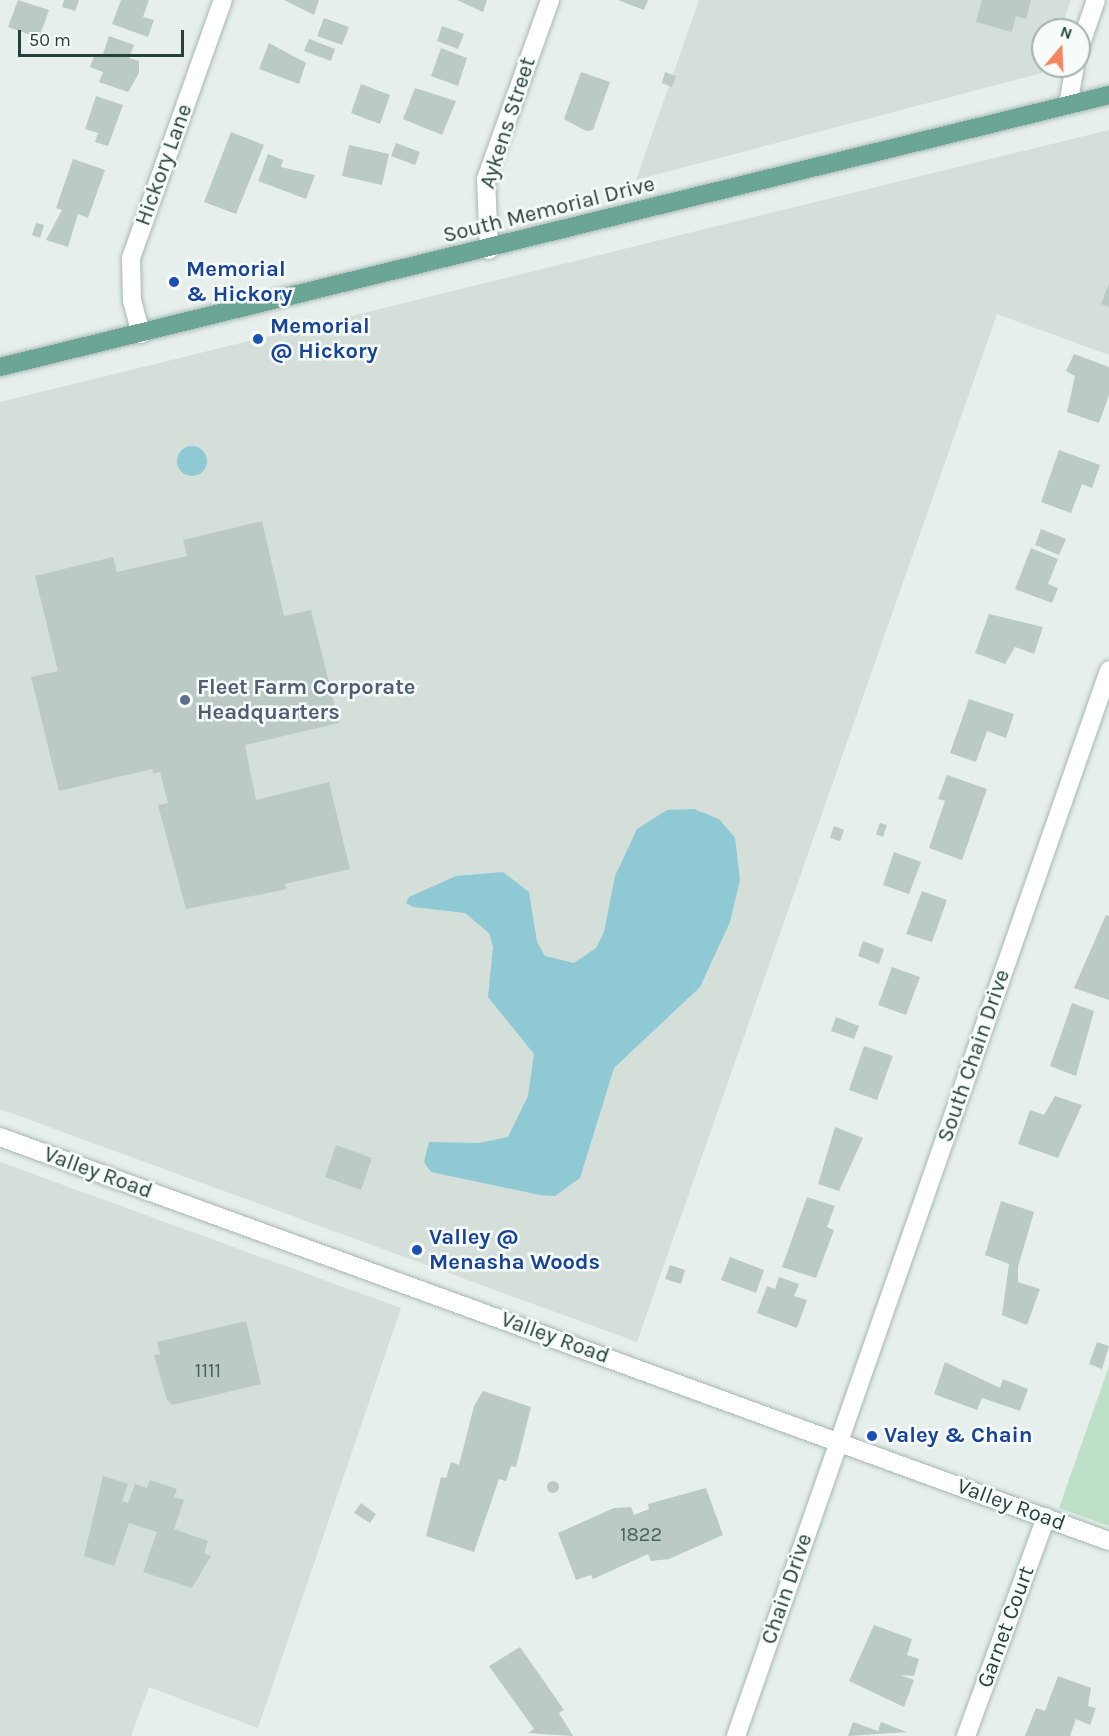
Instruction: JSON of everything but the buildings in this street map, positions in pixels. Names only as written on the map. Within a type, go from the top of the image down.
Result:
[{"type":"main road","name":"South Memorial Drive","points":[[0,368],[1109,95]]},
{"type":"street","name":"Hickory Lane","points":[[141,334],[132,301],[131,258],[223,0]]},
{"type":"street","name":"Aykens Street","points":[[489,249],[486,179],[550,0]]},
{"type":"street","points":[[1090,18],[1096,0]]},
{"type":"street","points":[[1068,105],[1073,78]]},
{"type":"street","name":"South Chain Drive","points":[[838,1442],[1109,670]]},
{"type":"street","name":"Valley Road","points":[[0,1137],[1109,1540]]},
{"type":"street","name":"Chain Drive","points":[[736,1736],[838,1442]]},
{"type":"street","name":"Garnet Court","points":[[966,1736],[1046,1517]]},
{"type":"shaded area","points":[[699,0],[1071,0],[1064,18],[1031,18],[1031,76],[636,180]]},
{"type":"shaded area","points":[[1109,130],[1109,355],[997,314],[637,1342],[0,1109],[0,402]]},
{"type":"shaded area","points":[[0,1162],[401,1308],[258,1728],[149,1687],[131,1736],[0,1736]]},
{"type":"green space","points":[[1109,1366],[1109,1526],[1059,1508]]},
{"type":"water","points":[[192,446],[198,447],[206,455],[206,467],[198,475],[192,476],[186,475],[178,467],[177,461],[178,455],[186,447]]},
{"type":"water","points":[[694,809],[719,819],[735,838],[740,880],[730,922],[700,987],[614,1068],[580,1178],[555,1196],[540,1195],[431,1172],[424,1162],[429,1142],[479,1143],[508,1137],[528,1096],[534,1054],[488,997],[493,947],[489,933],[465,913],[413,907],[406,903],[409,897],[456,876],[503,872],[529,892],[537,942],[545,956],[574,963],[596,948],[604,932],[615,876],[637,829],[667,810]]},
{"type":"place","name":"Memorial & Hickory","points":[[174,282]]},
{"type":"place","name":"Memorial @ Hickory","points":[[258,339]]},
{"type":"place","name":"Fleet Farm Corporate Headquarters","points":[[185,700]]},
{"type":"place","name":"Valley @ Menasha Woods","points":[[417,1250]]},
{"type":"place","name":"Valey & Chain","points":[[872,1436]]}]
